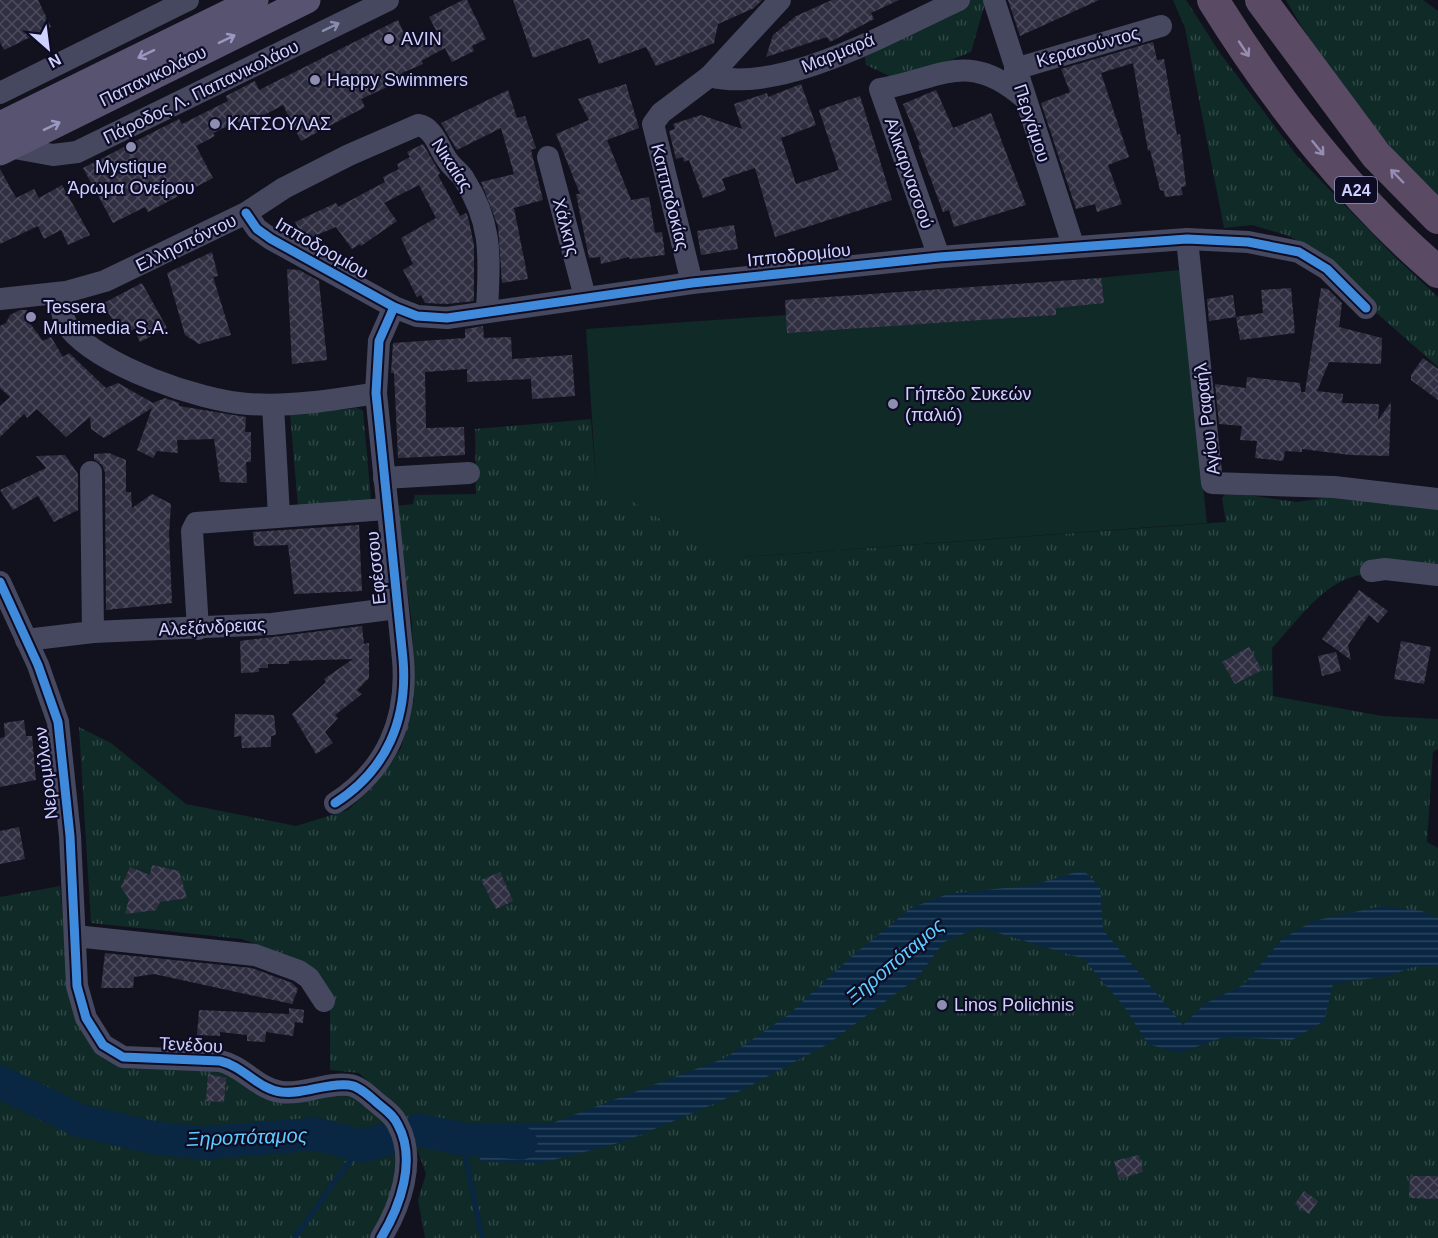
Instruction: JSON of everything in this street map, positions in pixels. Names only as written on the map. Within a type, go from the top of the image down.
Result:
[{"type":"highway","name":"Α24","points":[[1213,0],[1255,64],[1323,154],[1438,272]]},
{"type":"highway","name":"Α24","points":[[1261,0],[1376,155],[1438,218]]},
{"type":"highway","points":[[1275,0],[1300,54]]},
{"type":"main road","name":"Παπανικολάου","points":[[3,141],[255,0]]},
{"type":"main road","name":"Παπανικολάου","points":[[3,141],[307,0]]},
{"type":"street","points":[[0,93],[188,0]]},
{"type":"street","name":"Πάροδος Λ. Παπανικολάου","points":[[3,141],[53,155],[77,152],[388,0]]},
{"type":"street","points":[[710,76],[780,0]]},
{"type":"street","name":"Μαρμαρά","points":[[710,76],[725,79],[767,77],[806,68],[959,0]]},
{"type":"street","name":"Περγάμου","points":[[994,0],[1023,97],[1073,245]]},
{"type":"street","name":"Κερασούντος","points":[[1015,69],[1161,26]]},
{"type":"street","name":"Αλικαρνασσού","points":[[939,257],[880,89],[963,68],[1006,82],[1023,97]]},
{"type":"street","name":"Καππαδοκίας","points":[[692,283],[654,134],[655,121],[661,113],[710,76]]},
{"type":"street","name":"Ελλησπόντου","points":[[0,298],[58,294],[114,277],[246,213],[302,178],[349,154],[411,126],[425,126]]},
{"type":"street","name":"Νικαίας","points":[[425,126],[450,165],[464,178],[485,225],[490,252],[487,312]]},
{"type":"street","name":"Χάλκης","points":[[548,157],[585,297]]},
{"type":"street","name":"Ιπποδρομίου","points":[[246,213],[264,234],[394,307],[417,316],[447,318],[692,283],[939,257],[1073,245],[1187,239],[1248,242],[1299,252],[1327,268],[1366,308]]},
{"type":"street","name":"Αγίου Ραφαήλ","points":[[1187,239],[1212,483],[1334,487],[1438,499]]},
{"type":"street","points":[[58,294],[70,329],[133,370],[206,397],[242,404],[273,405],[316,402],[376,393]]},
{"type":"street","name":"Εφέσσου","points":[[335,803],[358,785],[379,762],[399,723],[405,684],[376,393],[379,341],[394,307]]},
{"type":"street","points":[[273,405],[279,516]]},
{"type":"street","points":[[91,472],[93,632]]},
{"type":"street","points":[[384,478],[469,473]]},
{"type":"street","points":[[198,629],[193,525],[203,521],[386,509]]},
{"type":"street","points":[[1371,571],[1385,569],[1438,575]]},
{"type":"street","name":"Νερομύλων","points":[[0,582],[47,688],[59,732],[71,846],[76,972]]},
{"type":"street","name":"Αλεξάνδρειας","points":[[26,640],[93,632],[272,624],[397,608]]},
{"type":"street","points":[[75,936],[255,955],[299,971],[309,978],[324,1001]]},
{"type":"street","name":"Τενέδου","points":[[76,972],[79,995],[90,1025],[101,1043],[115,1054],[135,1059],[186,1058],[228,1063],[268,1088],[281,1092],[351,1085],[391,1115],[399,1125],[403,1137],[404,1175],[399,1204],[381,1238]]},
{"type":"green space","points":[[966,0],[986,0],[971,52],[900,81],[866,65],[863,46]]},
{"type":"green space","points":[[1173,0],[1186,0],[1220,53],[1297,156],[1393,255],[1438,297],[1438,367],[1372,309],[1312,249],[1289,236],[1252,225],[1224,228],[1185,28]]},
{"type":"green space","points":[[1286,0],[1423,0],[1438,11],[1438,197],[1395,152],[1355,104],[1318,53]]},
{"type":"green space","name":"Γήπεδο Συκεών (παλιό)","points":[[1180,270],[1207,523],[745,557],[709,549],[596,479],[586,329],[786,315],[1055,282]]},
{"type":"green space","points":[[358,408],[363,411],[371,500],[298,506],[290,414]]},
{"type":"green space","points":[[591,419],[596,479],[745,557],[1226,522],[1222,498],[1227,492],[1297,502],[1343,495],[1438,509],[1438,568],[1373,572],[1338,583],[1311,605],[1272,648],[1273,696],[1382,716],[1438,719],[1438,749],[1433,752],[1427,842],[1438,848],[1438,1238],[425,1238],[418,1200],[426,1174],[405,1116],[359,1073],[330,1070],[330,999],[303,962],[242,939],[91,923],[79,727],[111,743],[186,804],[296,826],[348,810],[373,787],[401,748],[414,700],[412,625],[396,506],[413,504],[415,495],[476,494],[475,429]]},
{"type":"green space","points":[[60,886],[69,990],[81,1026],[165,1066],[226,1073],[346,1093],[395,1128],[397,1188],[375,1238],[0,1238],[0,897]]},
{"type":"water","points":[[1083,870],[1100,887],[1103,930],[1183,1025],[1206,1003],[1243,985],[1282,939],[1313,921],[1382,906],[1422,911],[1438,918],[1438,966],[1413,967],[1388,976],[1333,984],[1324,1021],[1292,1040],[1224,1037],[1179,1053],[1148,1044],[1125,1008],[1084,959],[979,927],[944,942],[917,978],[828,1044],[723,1100],[626,1141],[542,1163],[481,1162],[471,1123],[552,1123],[725,1058],[788,1015],[853,955],[911,908],[948,894],[1033,885]]},
{"type":"building","points":[[0,0],[38,0],[51,27],[4,50],[0,42]]},
{"type":"building","points":[[467,0],[486,39],[472,46],[474,51],[452,62],[445,48],[421,61],[423,64],[402,73],[405,79],[361,99],[365,107],[301,141],[283,105],[242,127],[238,121],[213,133],[215,136],[196,146],[213,178],[148,212],[145,207],[113,223],[83,168],[179,119],[182,124],[228,101],[226,96],[255,81],[259,90],[398,20],[409,45],[437,32],[429,17]]},
{"type":"building","points":[[513,0],[762,0],[754,8],[718,24],[714,43],[656,66],[646,47],[599,64],[589,38],[533,58]]},
{"type":"building","points":[[832,0],[899,0],[871,13],[874,19],[830,42],[827,37],[766,57],[773,35],[796,16]]},
{"type":"building","points":[[1008,0],[1099,0],[1020,36]]},
{"type":"building","points":[[1153,42],[1157,60],[1164,59],[1177,135],[1180,134],[1186,186],[1181,187],[1183,195],[1165,197],[1164,191],[1160,190],[1150,150],[1148,151],[1133,63],[1101,73],[1129,157],[1108,165],[1122,204],[1097,212],[1095,204],[1076,209],[1041,103],[1070,92],[1061,69]]},
{"type":"building","points":[[626,84],[639,128],[607,140],[631,200],[649,197],[655,233],[662,232],[665,255],[630,259],[629,257],[601,264],[600,257],[589,258],[576,194],[580,194],[556,134],[589,120],[578,99]]},
{"type":"building","points":[[801,84],[816,125],[781,138],[796,184],[839,170],[819,110],[860,96],[892,200],[775,237],[755,168],[722,179],[726,190],[703,198],[689,160],[684,162],[683,157],[676,159],[669,131],[675,129],[673,124],[701,115],[742,129],[734,104],[767,93],[768,97]]},
{"type":"building","points":[[508,90],[517,118],[525,116],[536,148],[531,150],[543,200],[514,208],[528,279],[502,283],[498,226],[481,182],[514,174],[501,128],[457,150],[441,123]]},
{"type":"building","points":[[936,90],[953,128],[991,113],[1026,205],[954,227],[949,210],[943,212],[903,104]]},
{"type":"building","points":[[423,144],[440,173],[438,175],[460,216],[466,213],[468,217],[474,245],[474,301],[446,304],[425,303],[421,295],[417,297],[403,270],[413,264],[401,238],[436,218],[419,185],[384,203],[397,221],[361,246],[360,244],[352,249],[336,227],[305,240],[295,222],[336,203],[338,207],[385,182],[383,177],[399,169],[397,164],[410,157],[407,152]]},
{"type":"building","points":[[0,169],[16,198],[34,189],[39,198],[62,185],[90,235],[68,245],[61,230],[44,239],[38,226],[0,244]]},
{"type":"building","points":[[734,225],[738,249],[701,255],[697,231]]},
{"type":"building","points":[[212,252],[218,276],[213,277],[231,335],[199,344],[185,335],[167,273]]},
{"type":"building","points":[[287,269],[299,270],[319,281],[327,360],[292,364]]},
{"type":"building","points":[[1101,278],[1104,303],[1056,308],[1056,315],[787,333],[785,300]]},
{"type":"building","points":[[142,283],[167,328],[140,342],[134,329],[123,335],[102,304]]},
{"type":"building","points":[[1291,288],[1295,333],[1240,340],[1236,317],[1263,313],[1261,290]]},
{"type":"building","points":[[1321,288],[1328,289],[1342,303],[1339,327],[1382,338],[1381,364],[1329,362],[1317,391],[1343,394],[1342,403],[1379,404],[1378,420],[1391,402],[1389,456],[1350,455],[1302,449],[1302,452],[1285,451],[1283,461],[1255,458],[1257,441],[1240,440],[1242,426],[1219,424],[1215,384],[1246,388],[1247,377],[1300,383],[1301,392],[1305,392]]},
{"type":"building","points":[[1233,295],[1236,317],[1209,321],[1207,299]]},
{"type":"building","points":[[20,310],[27,310],[26,318],[43,341],[51,337],[63,357],[69,353],[106,388],[118,383],[153,403],[165,398],[179,403],[179,406],[246,417],[245,432],[251,432],[251,462],[246,462],[247,483],[220,482],[214,439],[177,440],[178,453],[157,451],[153,458],[137,450],[152,408],[104,438],[91,429],[90,417],[66,437],[37,409],[27,418],[24,414],[0,437],[0,406],[10,397],[0,388],[0,326],[6,323],[10,315]]},
{"type":"building","points":[[483,326],[484,338],[511,337],[512,359],[572,355],[575,396],[532,399],[531,379],[467,382],[467,369],[425,372],[426,428],[464,427],[465,455],[398,458],[394,373],[391,373],[393,343],[465,338],[465,329]]},
{"type":"building","points":[[1423,358],[1438,369],[1438,400],[1411,380],[1411,375]]},
{"type":"building","points":[[109,453],[126,460],[126,492],[131,492],[132,508],[152,494],[171,504],[169,534],[172,603],[106,610],[105,472],[102,465],[94,459],[94,454]]},
{"type":"building","points":[[65,455],[78,474],[78,510],[54,522],[38,496],[13,510],[0,490],[46,468],[36,456]]},
{"type":"building","points":[[359,525],[362,591],[294,594],[288,545],[254,546],[253,532]]},
{"type":"building","points":[[1359,590],[1388,611],[1378,623],[1369,615],[1348,645],[1351,660],[1322,639]]},
{"type":"building","points":[[362,626],[364,644],[369,643],[369,678],[357,690],[362,694],[335,715],[338,718],[325,732],[333,743],[316,754],[292,714],[326,682],[324,679],[353,659],[289,661],[289,664],[268,664],[268,668],[259,668],[259,672],[241,673],[240,641]]},
{"type":"building","points":[[1401,641],[1431,647],[1424,684],[1394,679]]},
{"type":"building","points":[[1249,647],[1262,670],[1235,684],[1222,662]]},
{"type":"building","points":[[1336,652],[1341,671],[1322,676],[1318,656]]},
{"type":"building","points":[[235,714],[274,715],[276,735],[271,736],[271,747],[242,748],[241,736],[234,737]]},
{"type":"building","points":[[24,720],[26,736],[32,736],[36,780],[0,787],[0,738],[5,737],[4,723]]},
{"type":"building","points":[[19,827],[25,859],[0,864],[0,831]]},
{"type":"building","points":[[152,865],[179,871],[187,898],[160,902],[156,910],[125,914],[129,899],[121,887],[130,867],[150,875]]},
{"type":"building","points":[[500,872],[513,901],[496,909],[481,880]]},
{"type":"building","points":[[105,953],[252,968],[292,983],[298,989],[292,1004],[154,974],[134,977],[133,988],[101,988]]},
{"type":"building","points":[[289,1008],[304,1010],[303,1023],[295,1022],[293,1036],[266,1032],[265,1042],[247,1041],[247,1035],[220,1032],[220,1036],[197,1035],[199,1010],[289,1014]]},
{"type":"building","points":[[208,1074],[226,1078],[224,1102],[206,1101]]},
{"type":"building","points":[[1139,1155],[1143,1172],[1119,1179],[1114,1161]]},
{"type":"building","points":[[1410,1176],[1438,1176],[1438,1199],[1409,1198]]},
{"type":"building","points":[[1304,1191],[1318,1201],[1309,1214],[1295,1204]]},
{"type":"waterway","name":"Ξηροπόταμος","points":[[0,1082],[78,1120],[155,1138],[203,1143],[316,1134],[362,1146],[395,1137]]},
{"type":"waterway","name":"Ξηροπόταμος","points":[[419,1130],[462,1139],[521,1143]]},
{"type":"waterway","points":[[462,1139],[482,1238]]},
{"type":"waterway","points":[[294,1238],[362,1146]]},
{"type":"cycle path","points":[[246,213],[257,229],[271,239],[394,307],[417,316],[447,318],[692,283],[939,257],[1187,239],[1248,242],[1299,252],[1327,269],[1366,308]]},
{"type":"cycle path","points":[[335,803],[353,790],[381,759],[390,741],[402,702],[403,659],[376,393],[379,341],[394,307]]},
{"type":"cycle path","points":[[0,582],[38,665],[58,722],[70,836],[77,986],[86,1018],[103,1045],[123,1057],[220,1061],[236,1068],[265,1087],[281,1092],[298,1092],[332,1085],[353,1086],[364,1092],[394,1118],[404,1139],[406,1153],[406,1168],[400,1198],[381,1238]]},
{"type":"place","name":"AVIN","points":[[389,39]]},
{"type":"place","name":"Happy Swimmers","points":[[315,80]]},
{"type":"place","name":"ΚΑΤΣΟΥΛΑΣ","points":[[215,124]]},
{"type":"place","name":"Mystique Άρωμα Ονείρου","points":[[131,147]]},
{"type":"place","name":"Tessera Multimedia S.A.","points":[[31,317]]},
{"type":"place","name":"Γήπεδο Συκεών (παλιό)","points":[[893,404]]},
{"type":"place","name":"Linos Polichnis","points":[[942,1005]]}]
